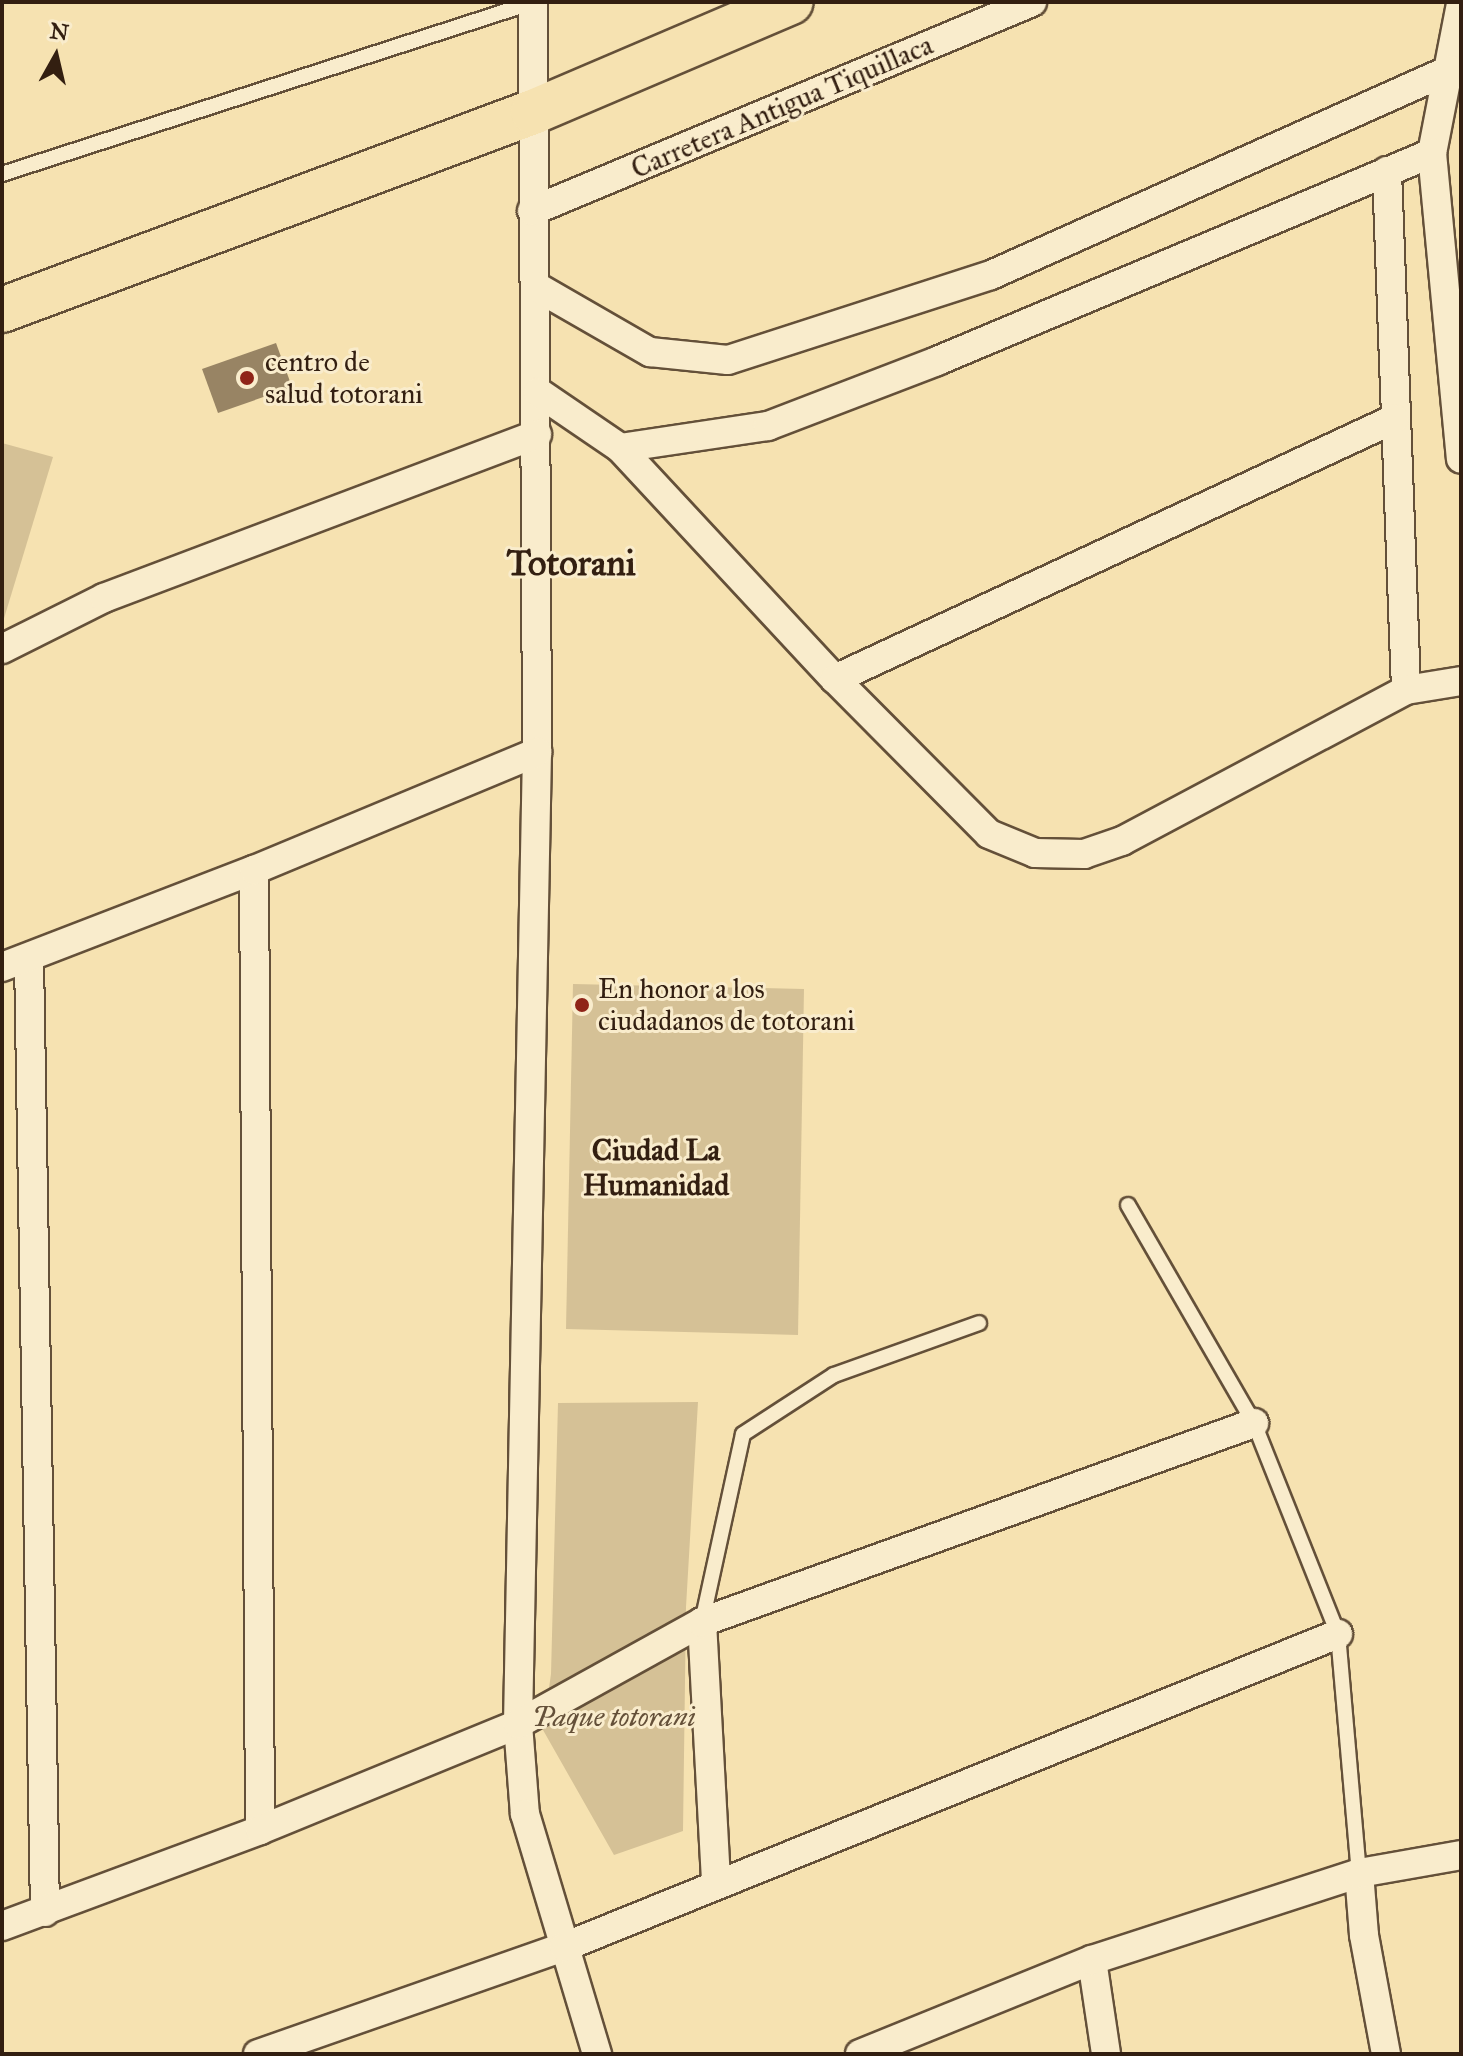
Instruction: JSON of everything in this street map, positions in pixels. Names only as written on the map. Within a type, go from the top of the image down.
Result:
[{"type":"main road","points":[[2,310],[533,112],[791,2]]},
{"type":"street","points":[[533,2],[532,211],[538,392],[537,752],[518,1724],[525,1814],[597,2054]]},
{"type":"street","name":"Carretera Antigua Tiquillaca","points":[[532,211],[1032,2]]},
{"type":"street","points":[[1461,4],[1432,153],[1451,241],[1461,459]]},
{"type":"street","points":[[535,286],[650,352],[728,360],[991,275],[1449,70]]},
{"type":"street","points":[[620,448],[768,426],[937,361],[1432,153]]},
{"type":"street","points":[[1387,171],[1406,690]]},
{"type":"street","points":[[538,392],[620,448],[835,679],[989,834],[1035,853],[1084,854],[1122,841],[1406,690],[1461,681]]},
{"type":"street","points":[[835,679],[1394,419]]},
{"type":"street","points":[[2,649],[104,598],[537,434]]},
{"type":"street","points":[[45,1912],[15,963],[254,870],[537,752]]},
{"type":"street","points":[[254,870],[260,1830]]},
{"type":"street","points":[[2,1926],[260,1830],[518,1724],[702,1622],[1254,1423]]},
{"type":"street","points":[[702,1622],[716,1884]]},
{"type":"street","points":[[258,2054],[564,1947],[1338,1634]]},
{"type":"street","points":[[860,2054],[1092,1960],[1359,1873],[1461,1855]]},
{"type":"street","points":[[1359,1873],[1364,1935],[1386,2054]]},
{"type":"street","points":[[1092,1960],[1106,2054]]},
{"type":"lane","points":[[2,174],[533,2]]},
{"type":"lane","points":[[1128,1205],[1254,1423],[1338,1634],[1359,1873]]},
{"type":"lane","points":[[702,1622],[743,1434],[834,1375],[979,1323]]},
{"type":"green space","points":[[2,443],[53,457],[2,625]]},
{"type":"green space","points":[[573,984],[804,989],[798,1335],[566,1329]]},
{"type":"green space","name":"Paque totorani","points":[[698,1402],[686,1607],[683,1831],[614,1855],[543,1730],[551,1674],[558,1403]]},
{"type":"building","name":"centro de salud totorani","points":[[276,343],[292,387],[218,413],[202,369]]},
{"type":"place","name":"centro de salud totorani","points":[[247,378]]},
{"type":"place","name":"En honor a los ciudadanos de totorani","points":[[582,1005]]},
{"type":"district","name":"Totorani","points":[[571,564]]},
{"type":"district","name":"Ciudad La Humanidad","points":[[656,1167]]}]
